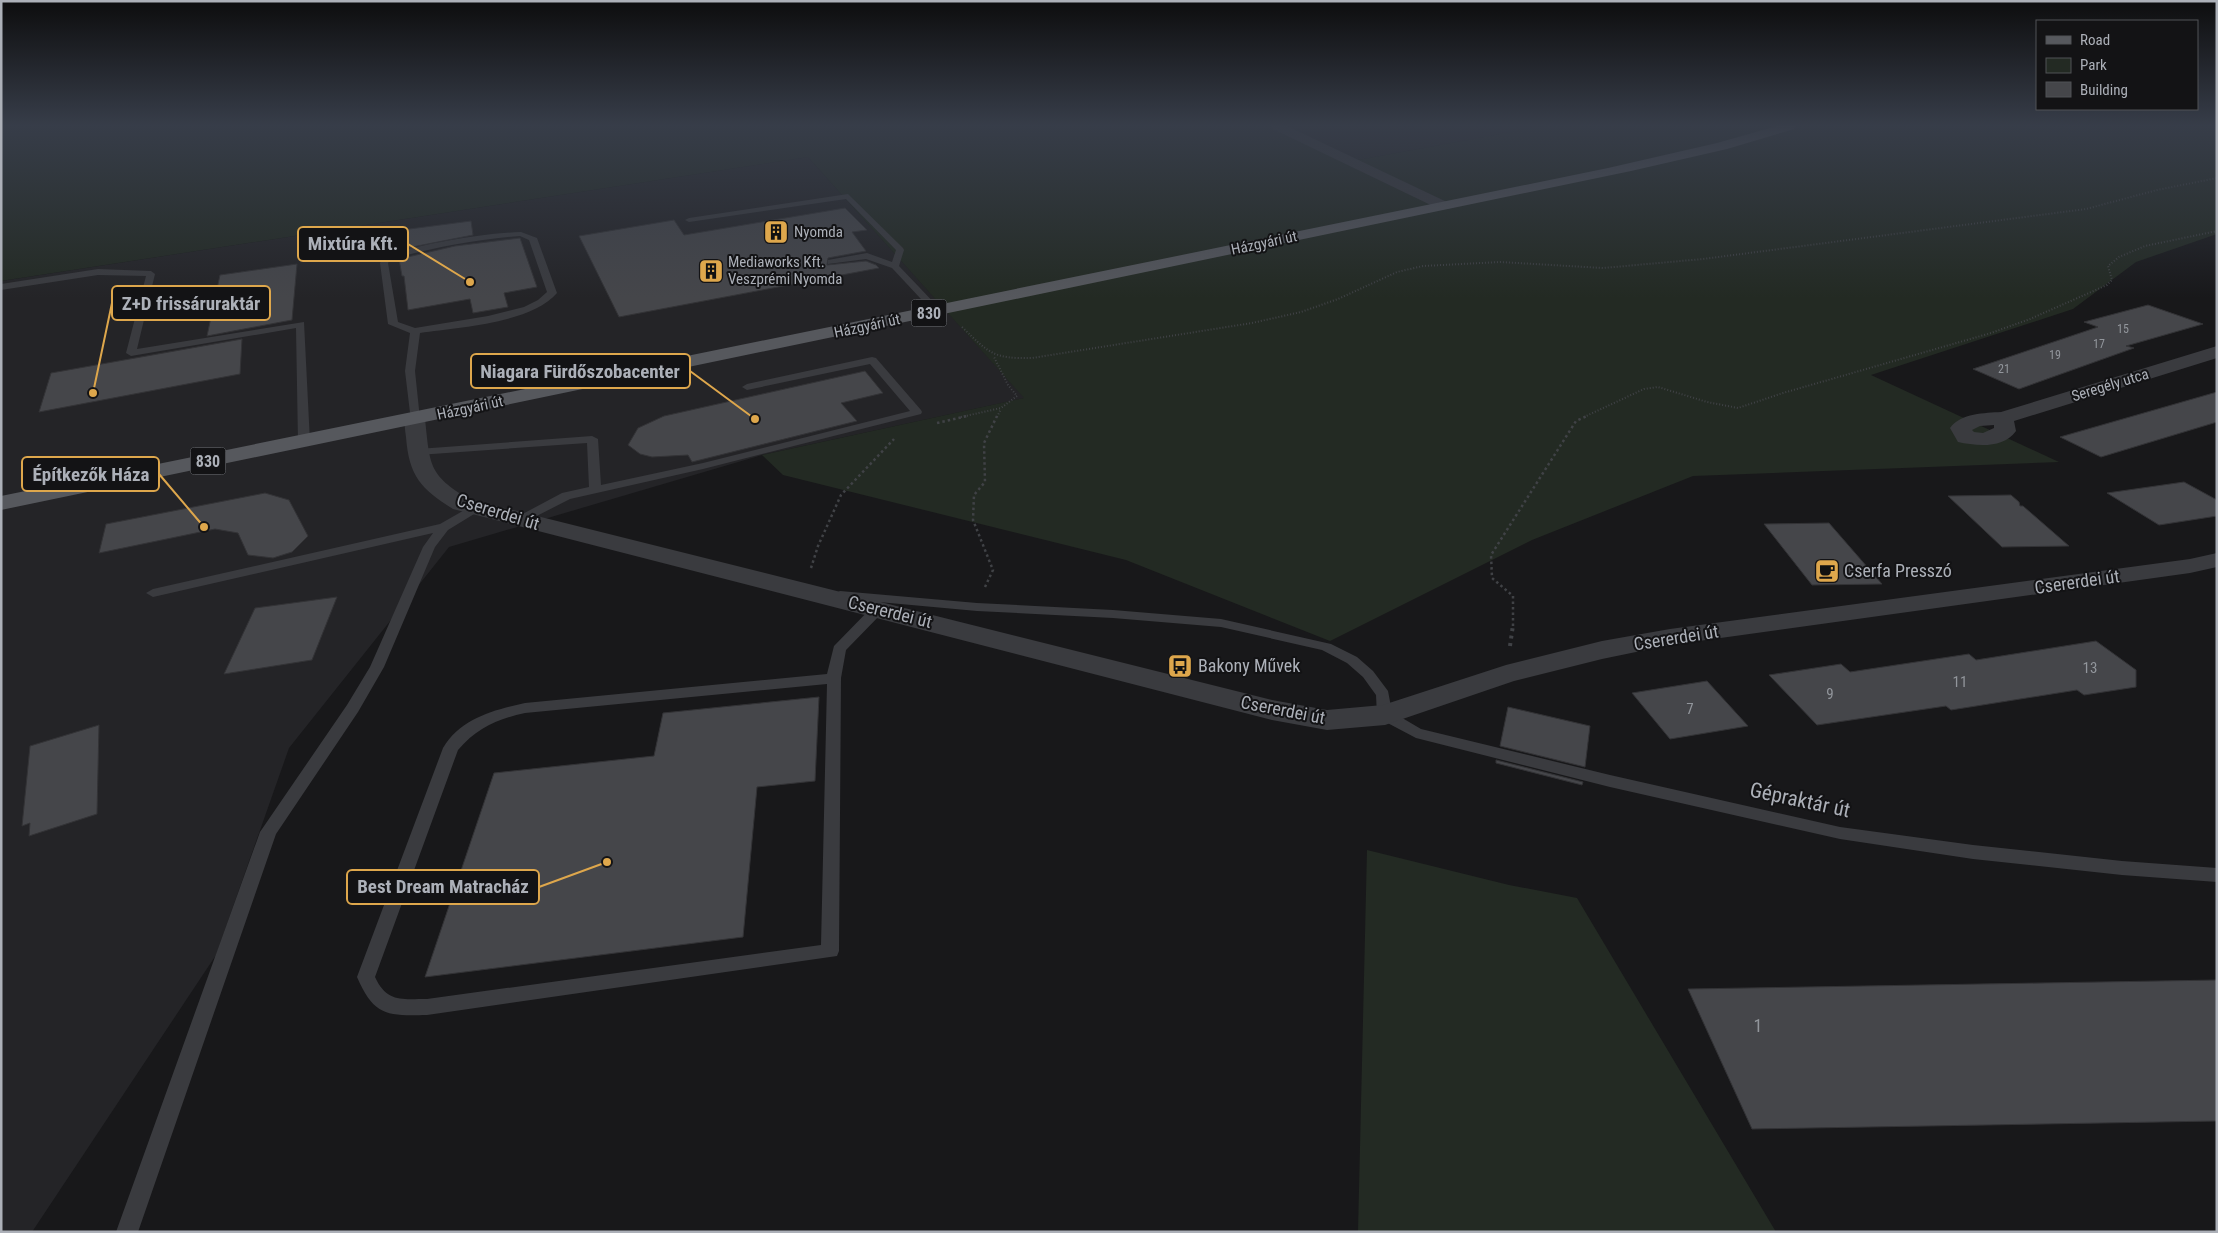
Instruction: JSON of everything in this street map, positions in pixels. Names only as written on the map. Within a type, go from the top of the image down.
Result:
[{"type":"main road","name":"Házgyári út","points":[[1,503],[1550,184]]},
{"type":"street","points":[[1397,184],[1444,206]]},
{"type":"street","name":"Seregély utca","points":[[2004,418],[2217,352]]},
{"type":"street","name":"Csererdei út","points":[[415,419],[418,452],[427,480],[460,504],[1272,710],[1327,720],[1385,715],[1506,674],[1602,650],[1670,638],[2190,566],[2217,560]]},
{"type":"lane","points":[[689,220],[848,196],[900,250],[895,266]]},
{"type":"lane","points":[[521,234],[533,238],[552,293],[542,302],[515,313],[415,331],[399,327],[393,324],[391,320],[384,263],[388,257],[414,250],[503,235],[521,234]]},
{"type":"lane","points":[[831,262],[866,256],[895,266],[940,310]]},
{"type":"lane","points":[[1,287],[98,272],[151,274],[131,353],[301,324],[304,442]]},
{"type":"lane","points":[[415,331],[410,371],[415,419]]},
{"type":"lane","points":[[521,520],[566,496],[595,488],[703,466],[917,412],[872,360],[747,386]]},
{"type":"lane","points":[[418,452],[592,439],[595,488]]},
{"type":"lane","points":[[154,593],[444,527],[476,508]]},
{"type":"lane","points":[[126,1232],[268,832],[353,708],[377,667],[429,547],[444,527]]},
{"type":"lane","points":[[804,592],[977,607],[1113,614],[1221,623],[1326,647],[1352,660],[1368,674],[1383,695],[1385,715]]},
{"type":"lane","points":[[834,678],[526,708],[500,713],[479,721],[462,734],[451,748],[366,977],[372,993],[382,1003],[399,1006],[427,1006],[830,951],[834,678],[840,649],[878,609]]},
{"type":"lane","name":"Gépraktár út","points":[[1385,715],[1416,733],[1610,781],[1840,833],[2003,855],[2122,868],[2217,875]]},
{"type":"path","points":[[994,356],[1008,359],[1032,358],[1252,323],[1301,312],[1338,299],[1397,272],[1423,266],[1500,262],[1603,268],[1703,259],[2086,209],[2189,184]]},
{"type":"path","points":[[1506,674],[1513,622],[1513,596],[1492,578],[1490,555],[1576,421],[1634,393],[1658,387],[1722,406],[1738,408],[1754,405],[1783,393],[1991,333],[2030,319],[2107,285],[2112,280],[2108,266],[2122,255],[2140,248],[2217,231]]},
{"type":"path","points":[[928,425],[1001,408],[1017,396],[1008,385],[994,356],[940,310]]},
{"type":"path","points":[[977,607],[993,570],[973,520],[974,495],[984,482],[984,443],[1001,408]]},
{"type":"path","points":[[804,592],[818,546],[841,494],[896,438]]},
{"type":"shaded area","points":[[635,184],[832,184],[1025,398],[762,455],[449,547],[289,748],[216,955],[32,1232],[1,1232],[1,281]]},
{"type":"green space","points":[[1,184],[635,184],[1,281]]},
{"type":"green space","points":[[832,184],[2217,184],[2217,234],[2136,262],[2073,309],[1871,375],[2059,462],[1693,476],[1532,540],[1330,641],[1126,560],[783,475],[762,455],[1024,398]]},
{"type":"green space","points":[[1367,850],[1509,885],[1577,898],[1776,1232],[1358,1232]]},
{"type":"building","name":"Mediaworks Kft. Veszprémi Nyomda","points":[[845,208],[867,230],[852,232],[866,251],[828,258],[827,265],[866,261],[879,268],[619,317],[579,236],[674,220],[684,235]]},
{"type":"building","points":[[471,221],[473,235],[397,250],[394,231]]},
{"type":"building","points":[[520,238],[537,287],[504,293],[508,307],[473,313],[470,299],[408,310],[404,276],[402,276],[399,259],[455,246]]},
{"type":"building","points":[[297,264],[292,320],[207,336],[220,275]]},
{"type":"building","points":[[2148,305],[2203,324],[2126,346],[2134,348],[2019,389],[1973,369],[2098,327],[2084,322]]},
{"type":"building","points":[[242,339],[240,374],[39,412],[51,373]]},
{"type":"building","points":[[865,371],[883,393],[841,403],[857,421],[692,462],[688,455],[652,457],[640,454],[628,445],[638,428],[664,416]]},
{"type":"building","points":[[2217,392],[2217,422],[2101,457],[2060,437]]},
{"type":"building","points":[[2184,482],[2217,500],[2217,516],[2159,525],[2107,493]]},
{"type":"building","points":[[265,493],[289,500],[308,536],[292,552],[273,558],[248,555],[238,533],[215,529],[99,553],[106,524]]},
{"type":"building","points":[[2011,495],[2019,502],[2020,506],[2023,506],[2069,546],[2002,547],[1948,496]]},
{"type":"building","points":[[1829,523],[1882,584],[1812,585],[1764,524]]},
{"type":"building","points":[[337,597],[312,660],[224,674],[255,608]]},
{"type":"building","points":[[2096,641],[2136,670],[2136,687],[2084,695],[2077,690],[1951,710],[1946,706],[1817,725],[1769,675],[1841,664],[1850,672],[1969,654],[1976,660]]},
{"type":"building","points":[[1707,681],[1748,726],[1670,739],[1632,693]]},
{"type":"building","points":[[819,697],[815,781],[757,787],[743,937],[425,977],[494,773],[654,756],[663,713]]},
{"type":"building","points":[[1508,707],[1590,726],[1585,767],[1500,746]]},
{"type":"building","points":[[99,725],[97,814],[29,836],[30,823],[22,826],[30,746]]},
{"type":"building","points":[[1496,760],[1583,782],[1582,785],[1496,763]]},
{"type":"building","points":[[2217,980],[2217,1121],[1752,1129],[1688,989]]},
{"type":"place","name":"Nyomda","points":[[776,232]]},
{"type":"place","name":"Mediaworks Kft. Veszprémi Nyomda","points":[[711,271]]},
{"type":"place","name":"Mixtúra Kft.","points":[[470,282]]},
{"type":"place","name":"Z+D frissáruraktár","points":[[93,393]]},
{"type":"place","name":"Niagara Fürdőszobacenter","points":[[755,419]]},
{"type":"place","name":"Építkezők Háza","points":[[204,527]]},
{"type":"place","name":"Cserfa Presszó","points":[[1827,571]]},
{"type":"place","name":"Bakony Művek","points":[[1180,666]]},
{"type":"place","name":"Best Dream Matracház","points":[[607,862]]}]
